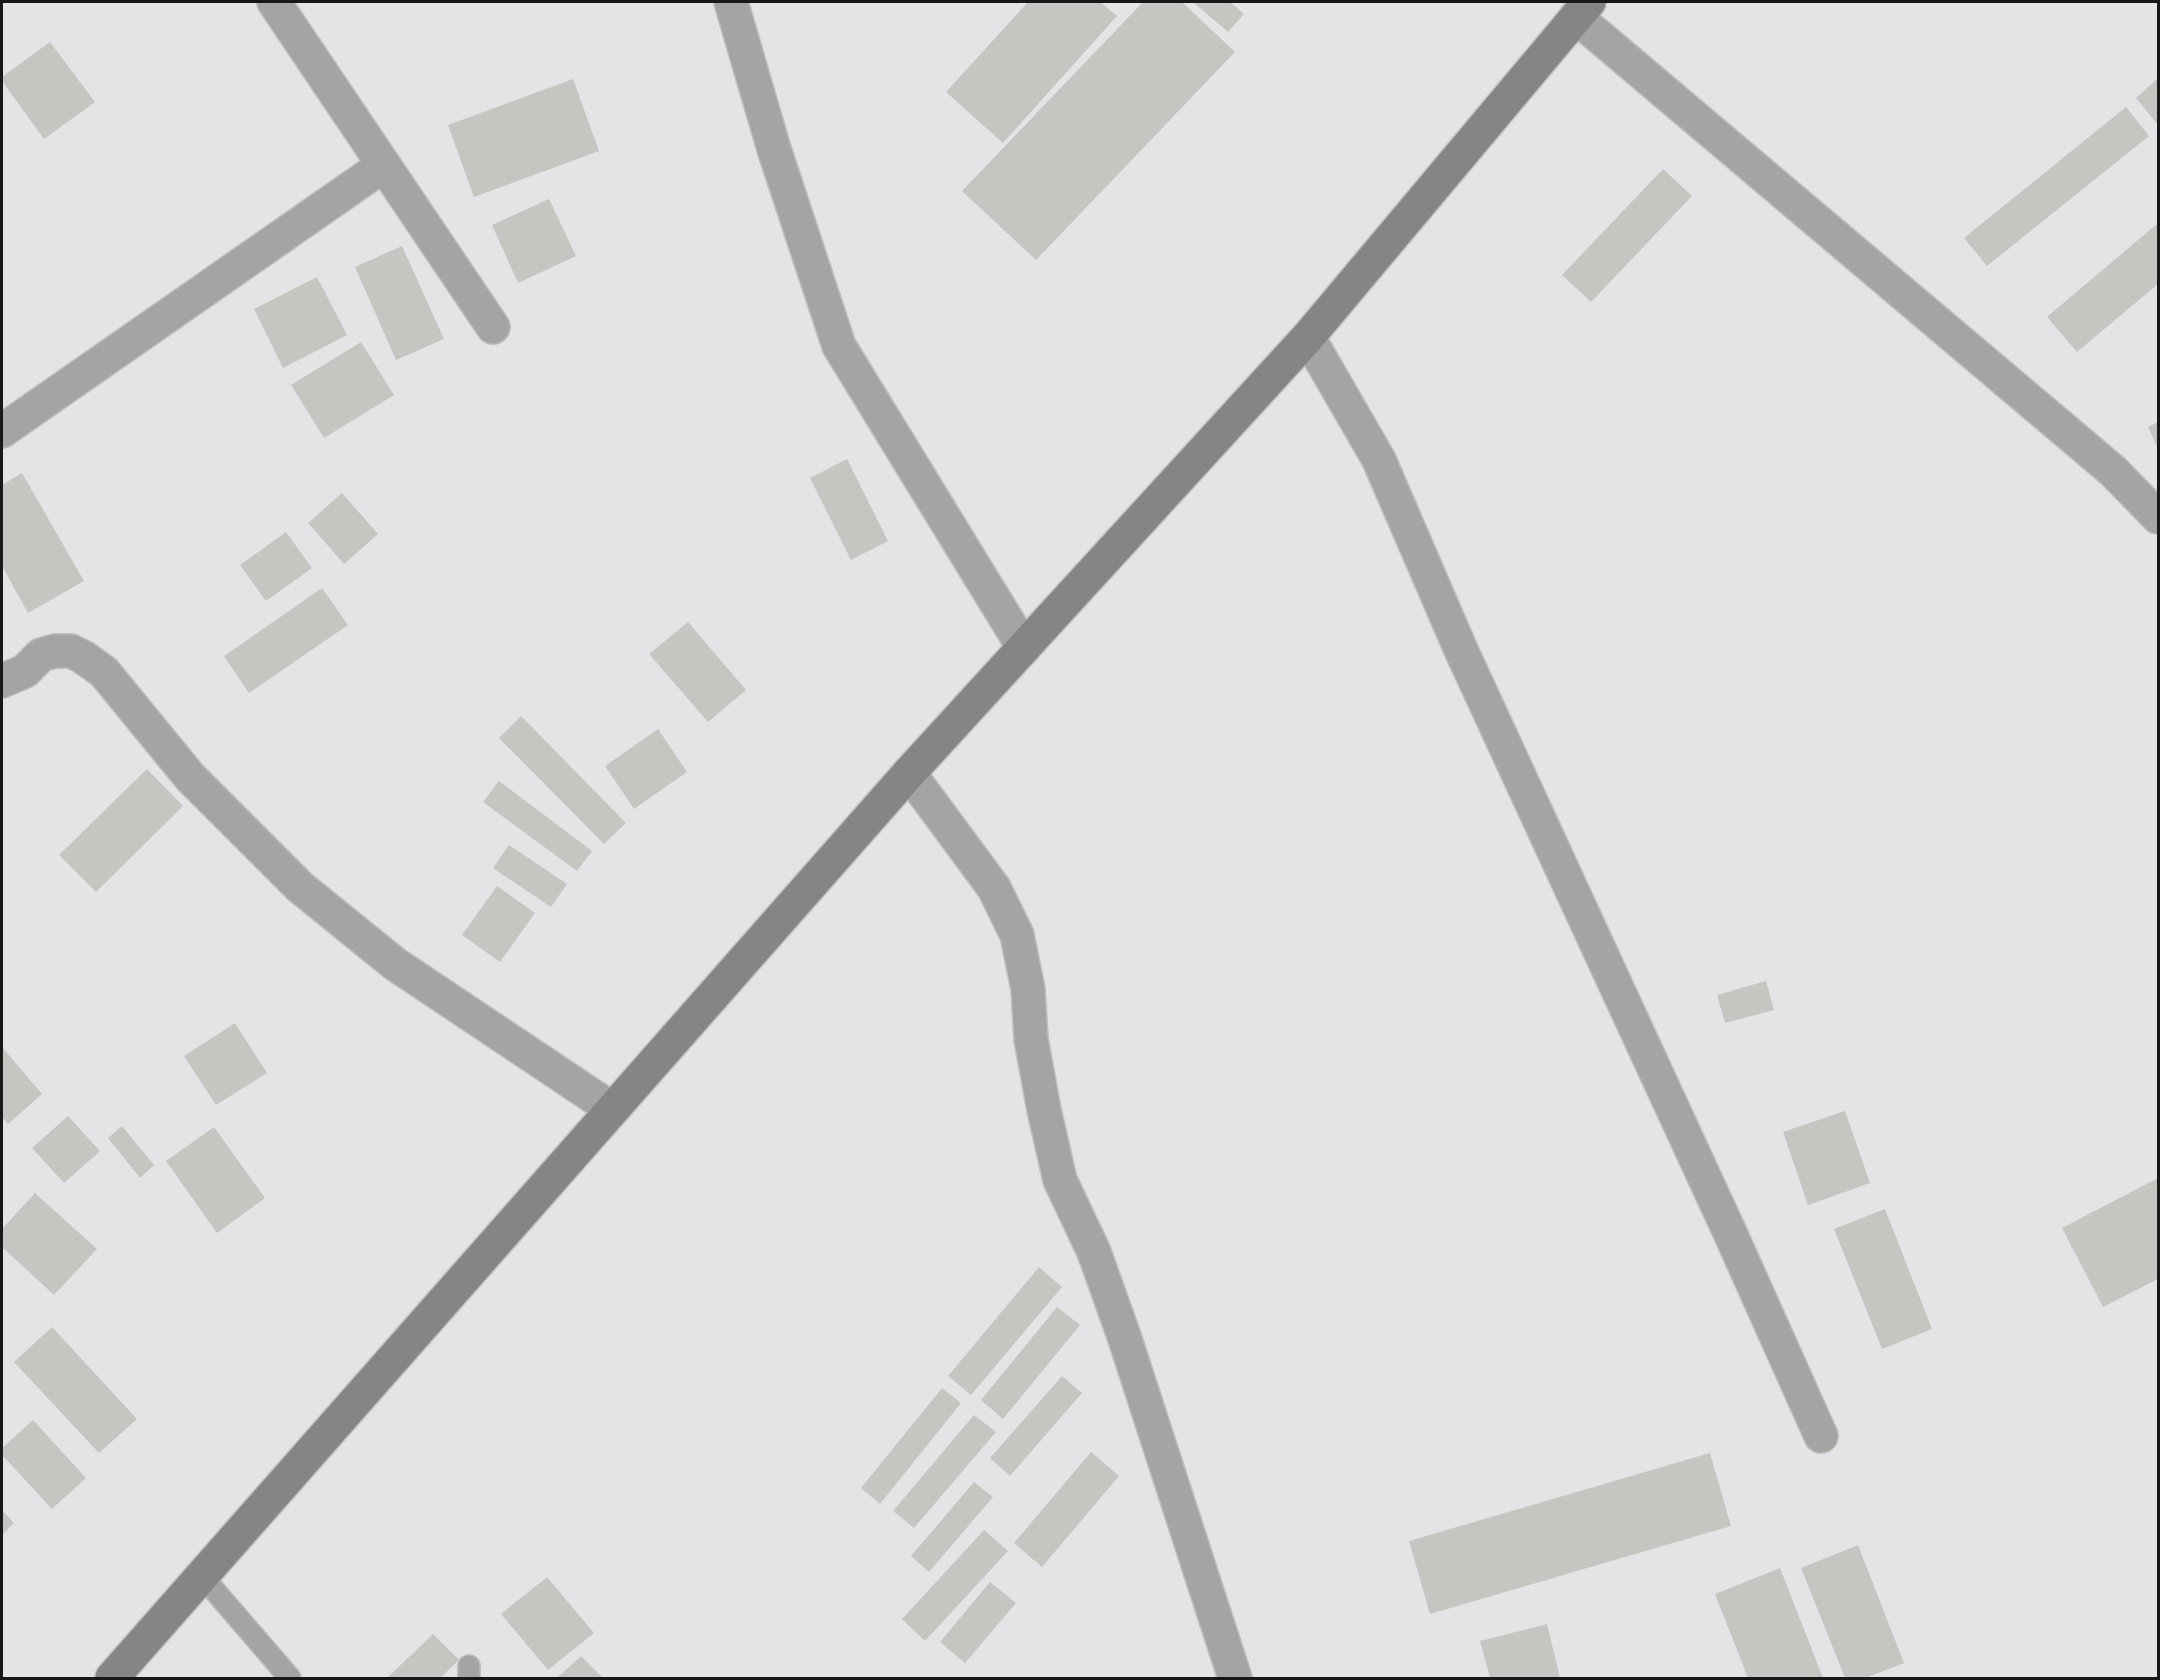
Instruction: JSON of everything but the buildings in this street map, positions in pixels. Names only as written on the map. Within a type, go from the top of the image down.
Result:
[{"type":"main road","points":[[112,1678],[909,773],[1308,337],[1582,9]]},
{"type":"street","points":[[274,2],[493,327]]},
{"type":"street","points":[[731,2],[774,149],[839,346],[1024,648]]},
{"type":"street","points":[[1582,9],[2113,471],[2158,517]]},
{"type":"street","points":[[2,431],[384,165]]},
{"type":"street","points":[[1308,337],[1379,460],[1461,650],[1731,1235],[1821,1437]]},
{"type":"street","points":[[3,677],[25,671],[41,655],[55,651],[70,651],[83,657],[104,672],[190,777],[300,886],[395,964],[612,1109]]},
{"type":"street","points":[[909,773],[994,888],[1017,935],[1028,989],[1031,1039],[1060,1180],[1094,1252],[1124,1336],[1235,1678]]},
{"type":"lane","points":[[202,1576],[290,1678]]}]
